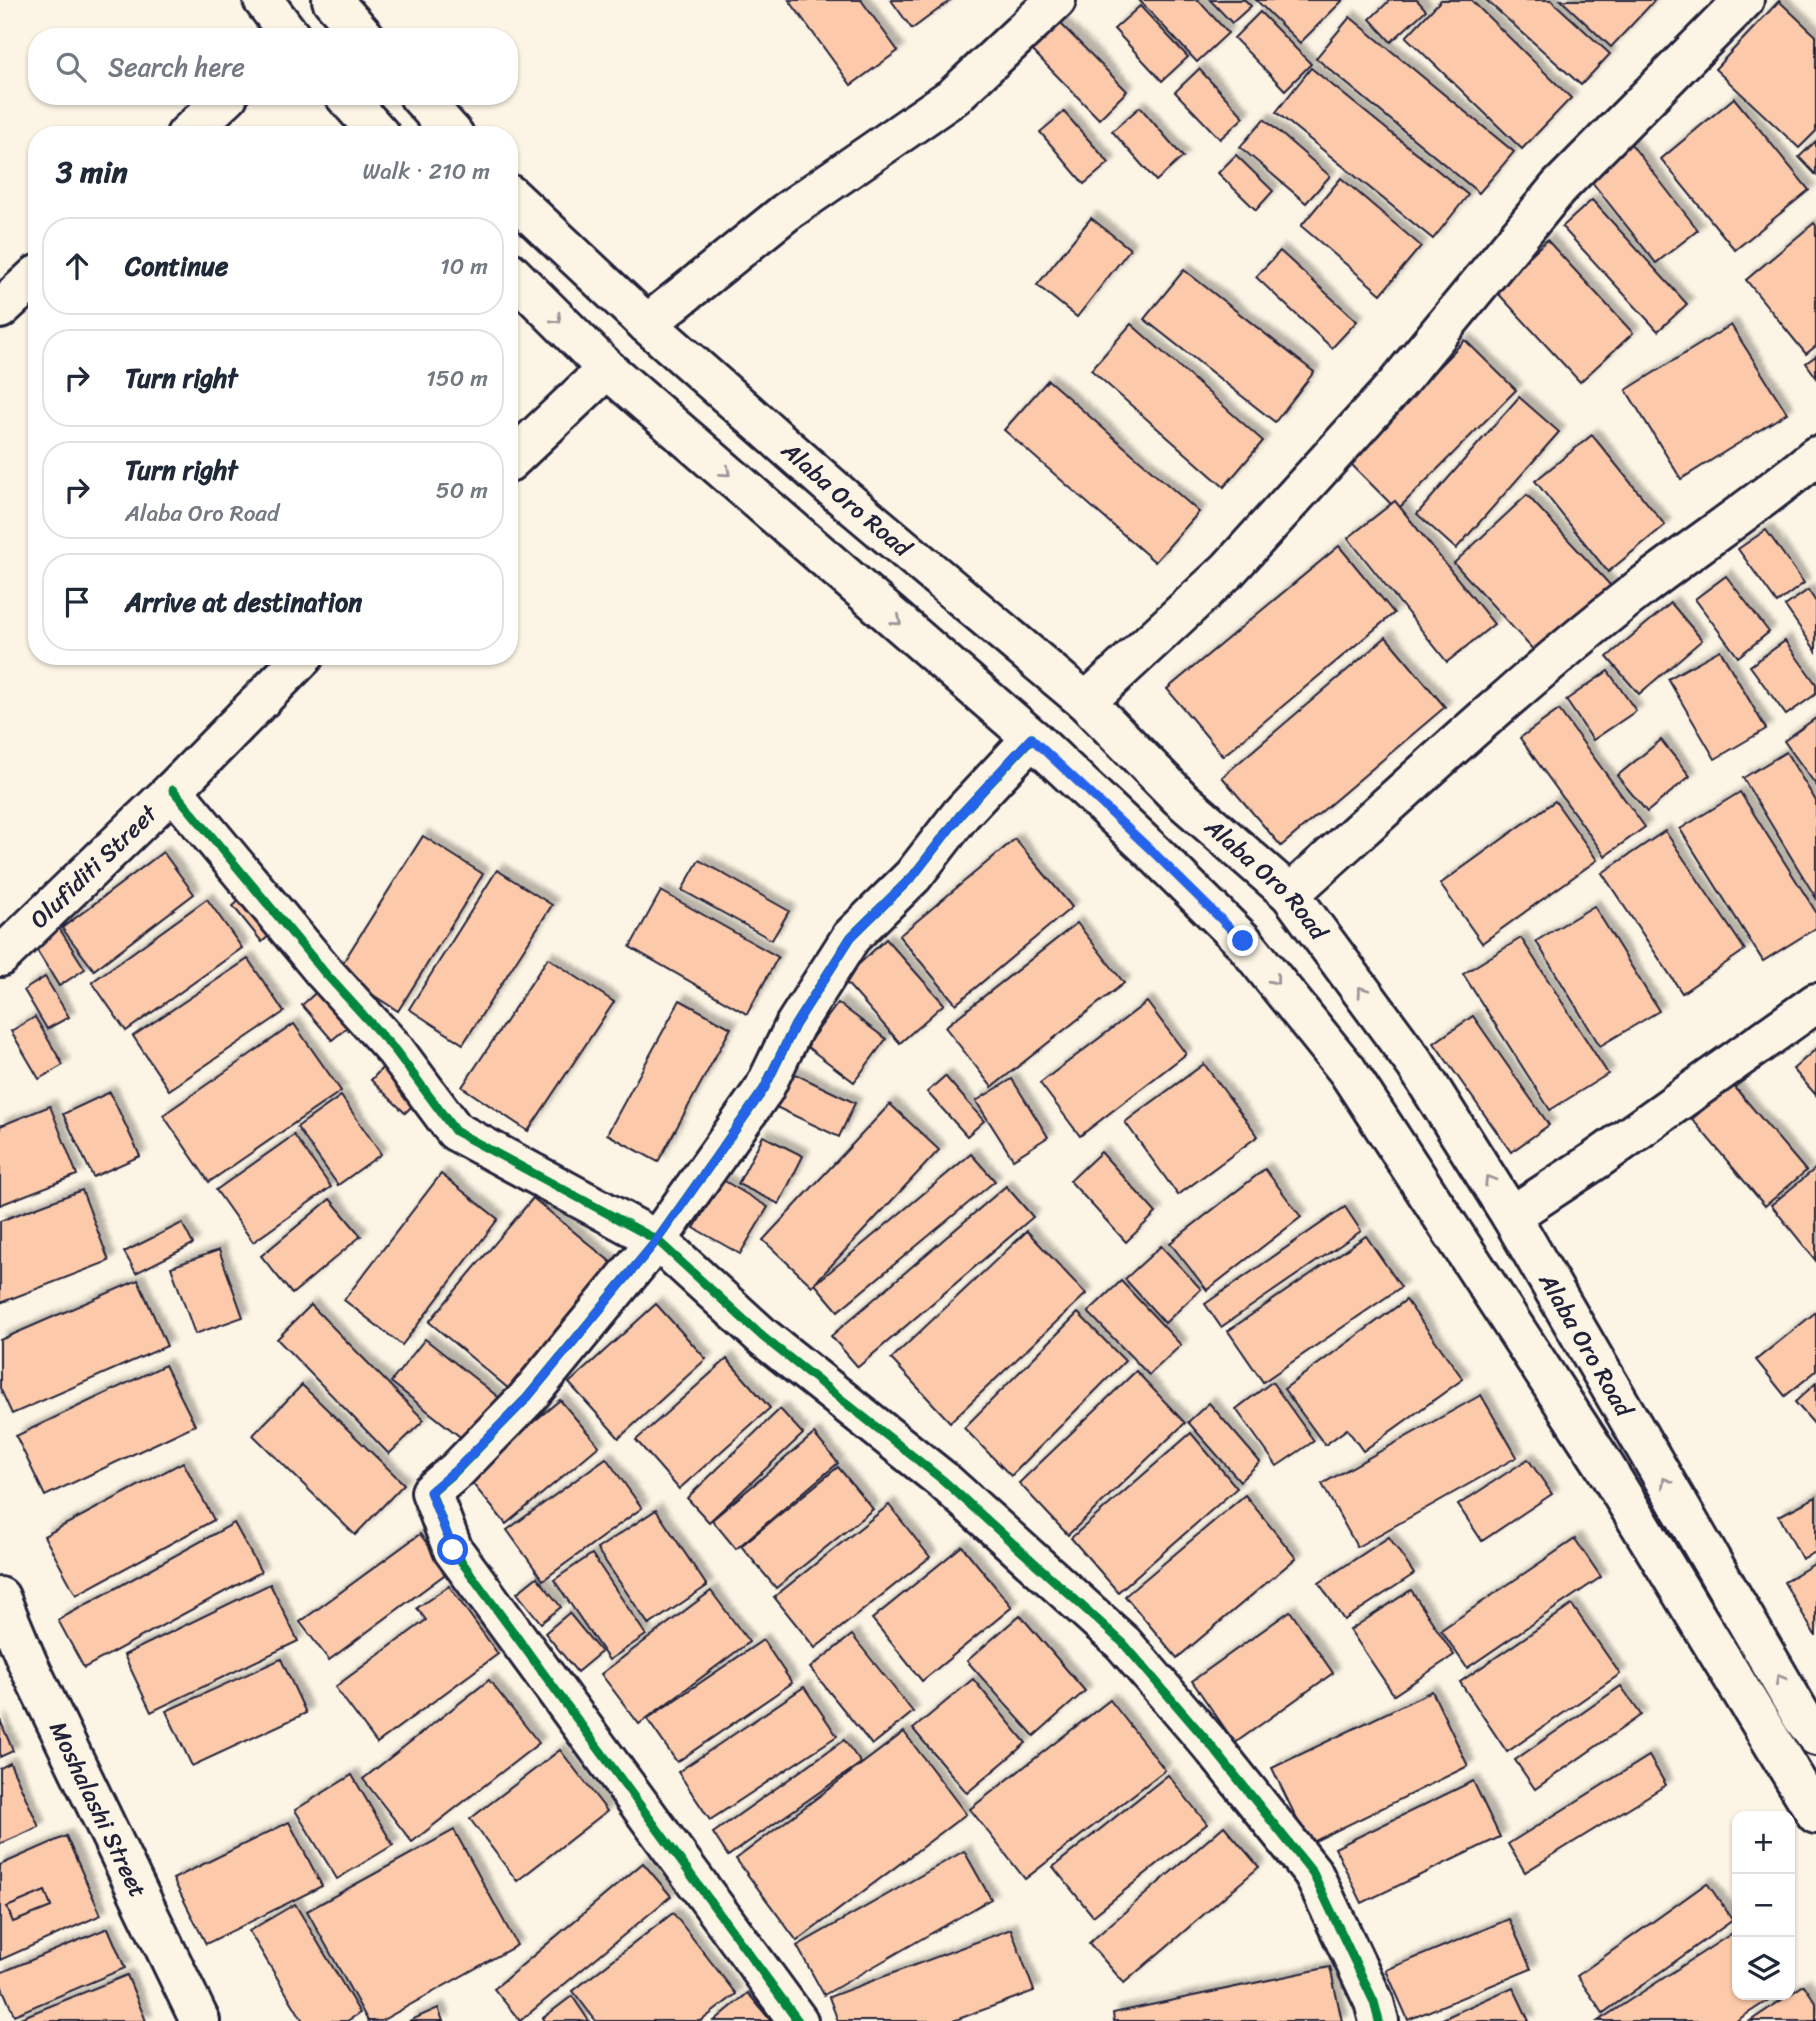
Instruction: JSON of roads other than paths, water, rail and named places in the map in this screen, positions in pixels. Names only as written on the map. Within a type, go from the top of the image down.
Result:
[{"type":"street","points":[[263,0],[284,28]]},
{"type":"street","points":[[647,324],[786,212],[954,96],[1056,0]]},
{"type":"street","points":[[1086,702],[1228,570],[1397,384],[1559,187],[1744,0]]},
{"type":"street","points":[[336,1],[358,28]]},
{"type":"street","points":[[196,126],[218,105]]},
{"type":"street","points":[[353,105],[372,126]]},
{"type":"street","points":[[427,105],[446,126]]},
{"type":"street","name":"Alaba Oro Road","points":[[518,202],[647,324],[845,499],[1086,702],[1180,798],[1290,894],[1416,1065],[1511,1216],[1811,1720]]},
{"type":"street","name":"Alaba Oro Road","points":[[518,280],[607,369],[1031,738],[1243,941],[1347,1070],[1602,1462],[1816,1814]]},
{"type":"street","points":[[0,309],[28,283]]},
{"type":"street","points":[[518,453],[607,369]]},
{"type":"street","points":[[1290,894],[1474,727],[1638,590],[1788,480],[1816,456]]},
{"type":"street","name":"Olufiditi Street","points":[[0,957],[173,790],[295,665]]},
{"type":"street","points":[[798,2021],[453,1550],[430,1492],[457,1469],[526,1399],[657,1240],[764,1089],[795,1025],[851,937],[913,876],[961,814],[1031,738]]},
{"type":"street","points":[[173,790],[325,972],[395,1050],[456,1131],[657,1240],[763,1338],[944,1480],[1123,1643],[1214,1748],[1314,1873],[1374,2002],[1379,2021]]},
{"type":"street","points":[[1511,1216],[1816,1003]]},
{"type":"street","name":"Moshalashi Street","points":[[0,1597],[28,1664],[200,2021]]}]
